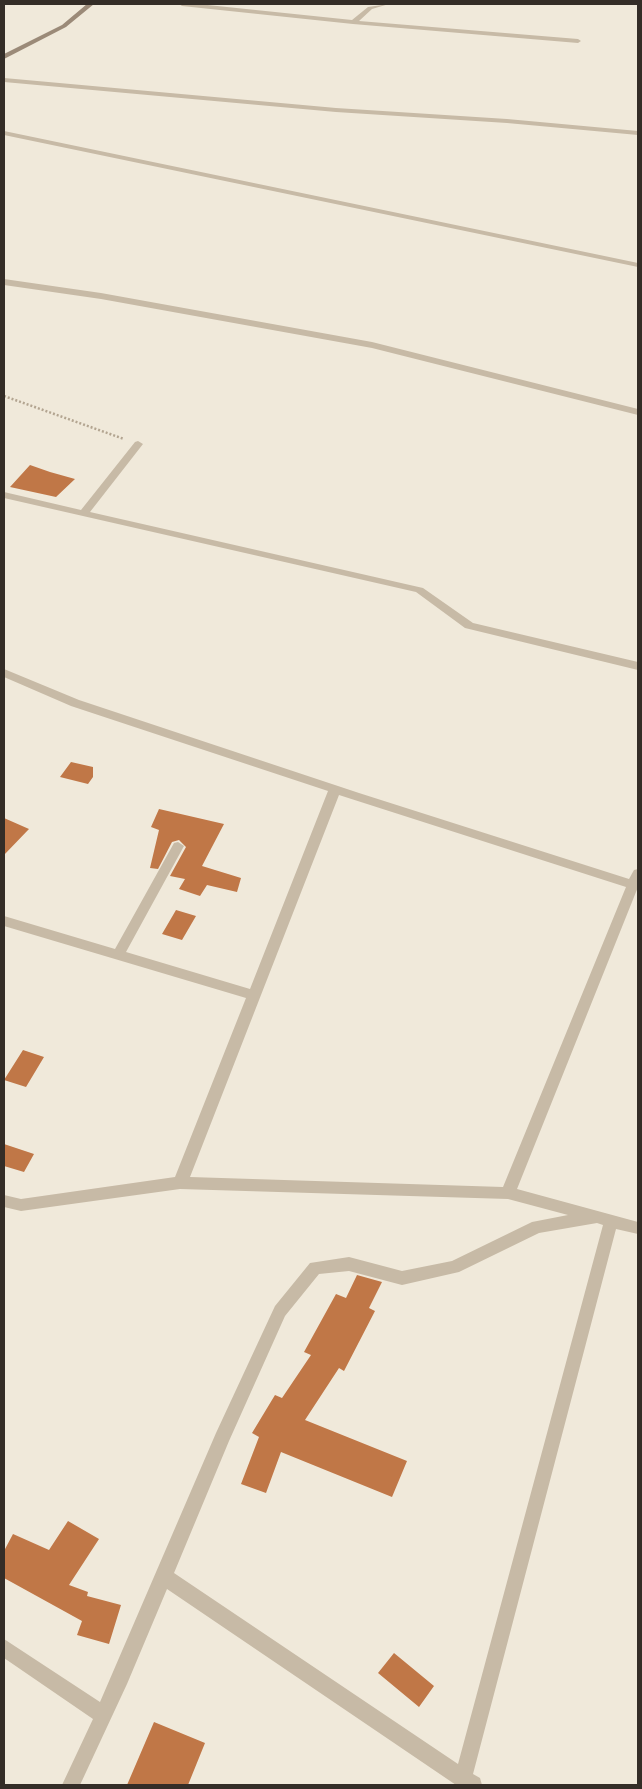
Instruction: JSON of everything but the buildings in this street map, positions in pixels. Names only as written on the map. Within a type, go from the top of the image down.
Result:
[{"type":"street","points":[[5,55],[64,26],[91,4]]},
{"type":"street","points":[[182,4],[353,22],[578,41]]},
{"type":"street","points":[[353,22],[370,8],[386,4]]},
{"type":"street","points":[[4,80],[336,110],[506,121],[638,133]]},
{"type":"street","points":[[4,133],[638,265]]},
{"type":"street","points":[[4,282],[101,296],[372,345],[638,412]]},
{"type":"street","points":[[84,513],[138,444]]},
{"type":"street","points":[[4,495],[419,590],[469,626],[638,666]]},
{"type":"street","points":[[4,673],[75,703],[335,789],[635,879],[508,1193]]},
{"type":"street","points":[[180,1183],[335,789]]},
{"type":"street","points":[[118,956],[178,846]]},
{"type":"street","points":[[4,921],[254,995]]},
{"type":"street","points":[[4,1200],[21,1205],[180,1183],[508,1193],[638,1228]]},
{"type":"street","points":[[71,1785],[104,1716],[222,1438],[280,1311],[315,1268],[349,1264],[402,1278],[454,1267],[537,1227],[604,1219]]},
{"type":"street","points":[[163,1576],[468,1782],[604,1219]]},
{"type":"street","points":[[4,1648],[104,1716]]},
{"type":"path","points":[[4,396],[138,444]]}]
